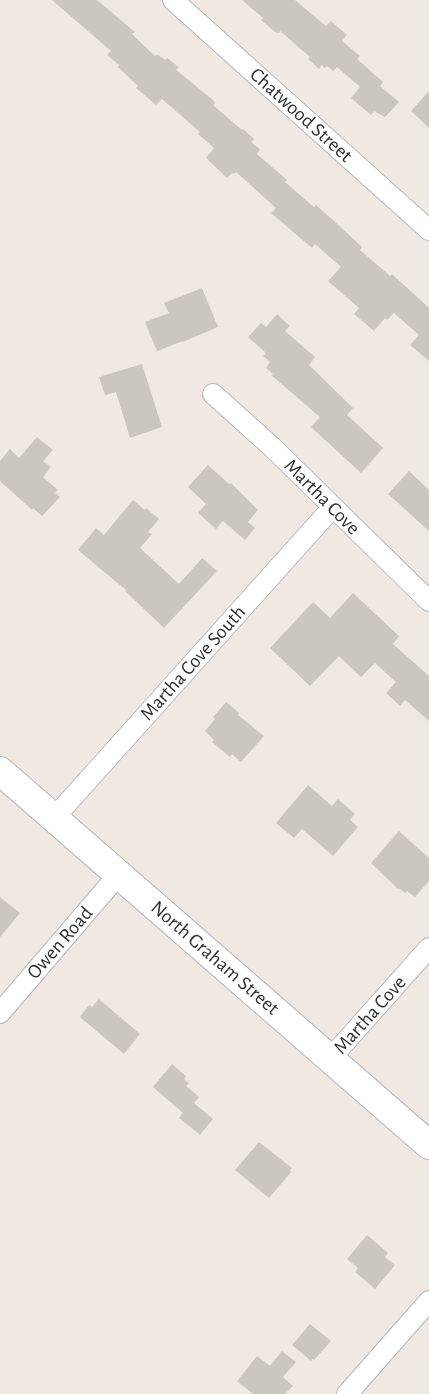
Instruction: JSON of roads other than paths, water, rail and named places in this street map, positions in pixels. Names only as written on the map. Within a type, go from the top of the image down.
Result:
[{"type":"main road","name":"North Graham Street","points":[[0,771],[429,1145]]},
{"type":"street","name":"Chatwood Street","points":[[173,0],[427,223]]},
{"type":"street","name":"Martha Cove","points":[[213,394],[272,447],[332,508],[429,600]]},
{"type":"street","name":"Martha Cove South","points":[[54,818],[332,508]]},
{"type":"street","name":"Owen Road","points":[[0,1013],[119,874]]},
{"type":"street","name":"Martha Cove","points":[[330,1059],[429,948]]},
{"type":"street","points":[[347,1394],[429,1301]]}]
